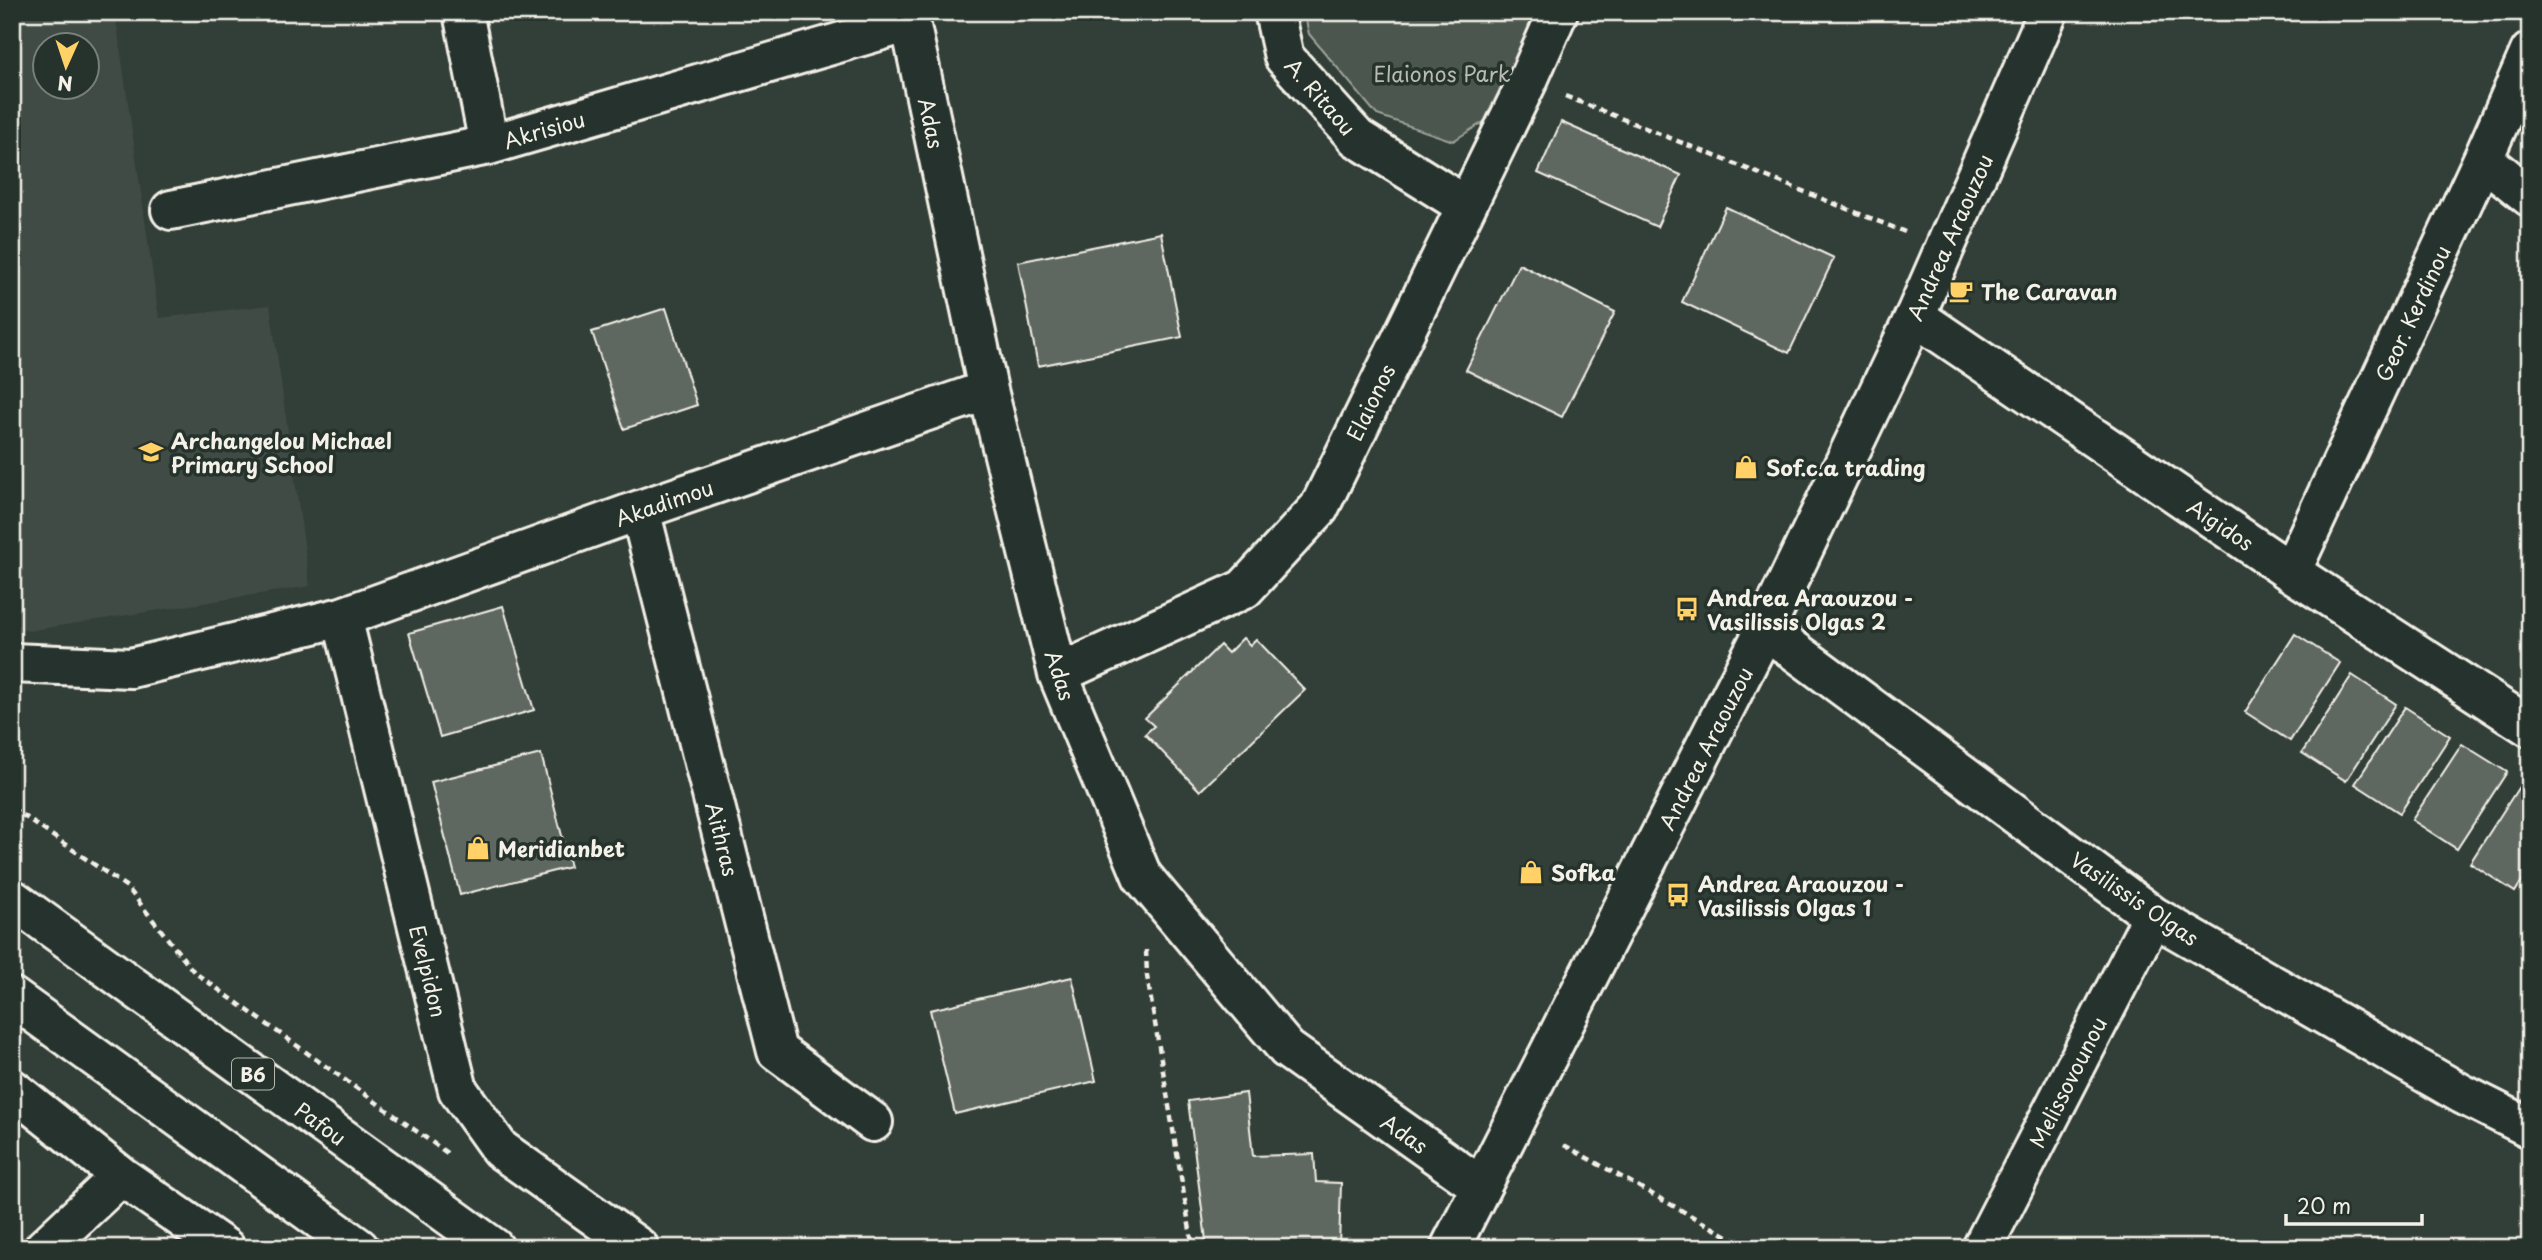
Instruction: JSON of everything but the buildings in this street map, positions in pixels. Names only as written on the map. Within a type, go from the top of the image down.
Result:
[{"type":"street","points":[[463,12],[489,145]]},
{"type":"street","name":"A. Ritaou","points":[[1274,12],[1284,57],[1357,138],[1466,206]]},
{"type":"street","name":"Elaionos","points":[[1058,674],[1244,589],[1319,508],[1559,12]]},
{"type":"street","name":"Andrea Araouzou","points":[[1450,1248],[1765,629],[1915,316],[2048,12]]},
{"type":"street","name":"Akrisiou","points":[[171,209],[489,145],[909,17]]},
{"type":"street","name":"Adas","points":[[909,17],[988,390],[1058,674],[1142,876],[1287,1049],[1480,1186]]},
{"type":"street","name":"Geor. Kerdinou","points":[[2291,572],[2530,52]]},
{"type":"street","points":[[2483,159],[2530,197]]},
{"type":"street","name":"Aigidos","points":[[1915,316],[2291,572],[2530,727]]},
{"type":"street","name":"Akadimou","points":[[12,663],[131,668],[342,617],[640,510],[988,390]]},
{"type":"street","name":"Aithras","points":[[640,510],[777,1051],[873,1122]]},
{"type":"street","name":"Evelpidon","points":[[342,617],[458,1090],[500,1149],[639,1248]]},
{"type":"street","name":"Vasilissis Olgas","points":[[1765,629],[2152,916],[2462,1094],[2530,1128]]},
{"type":"street","name":"Pafou","points":[[12,900],[494,1248]]},
{"type":"street","name":"Melissovounou","points":[[1982,1248],[2152,916]]},
{"type":"street","points":[[12,997],[359,1248]]},
{"type":"street","points":[[12,1089],[121,1176],[225,1248]]},
{"type":"street","points":[[44,1248],[121,1176]]},
{"type":"path","points":[[1528,80],[1945,247]]},
{"type":"path","points":[[12,808],[127,887],[194,972],[451,1156]]},
{"type":"path","points":[[1142,876],[1147,975],[1194,1248]]},
{"type":"path","points":[[1564,1145],[1749,1248]]},
{"type":"shaded area","name":"Archangelou Michael Primary School","points":[[12,12],[115,12],[159,318],[270,305],[310,586],[28,631],[12,626]]},
{"type":"green space","name":"Elaionos Park","points":[[1304,12],[1543,12],[1496,114],[1453,141],[1377,115],[1309,34]]},
{"type":"place","name":"The Caravan","points":[[1961,291]]},
{"type":"place","name":"Archangelou Michael Primary School","points":[[151,452]]},
{"type":"place","name":"Sof.c.a trading","points":[[1746,467]]},
{"type":"place","name":"Andrea Araouzou - Vasilissis Olgas 2","points":[[1687,609]]},
{"type":"place","name":"Meridianbet","points":[[478,848]]},
{"type":"place","name":"Sofka","points":[[1531,872]]},
{"type":"place","name":"Andrea Araouzou - Vasilissis Olgas 1","points":[[1678,895]]}]
